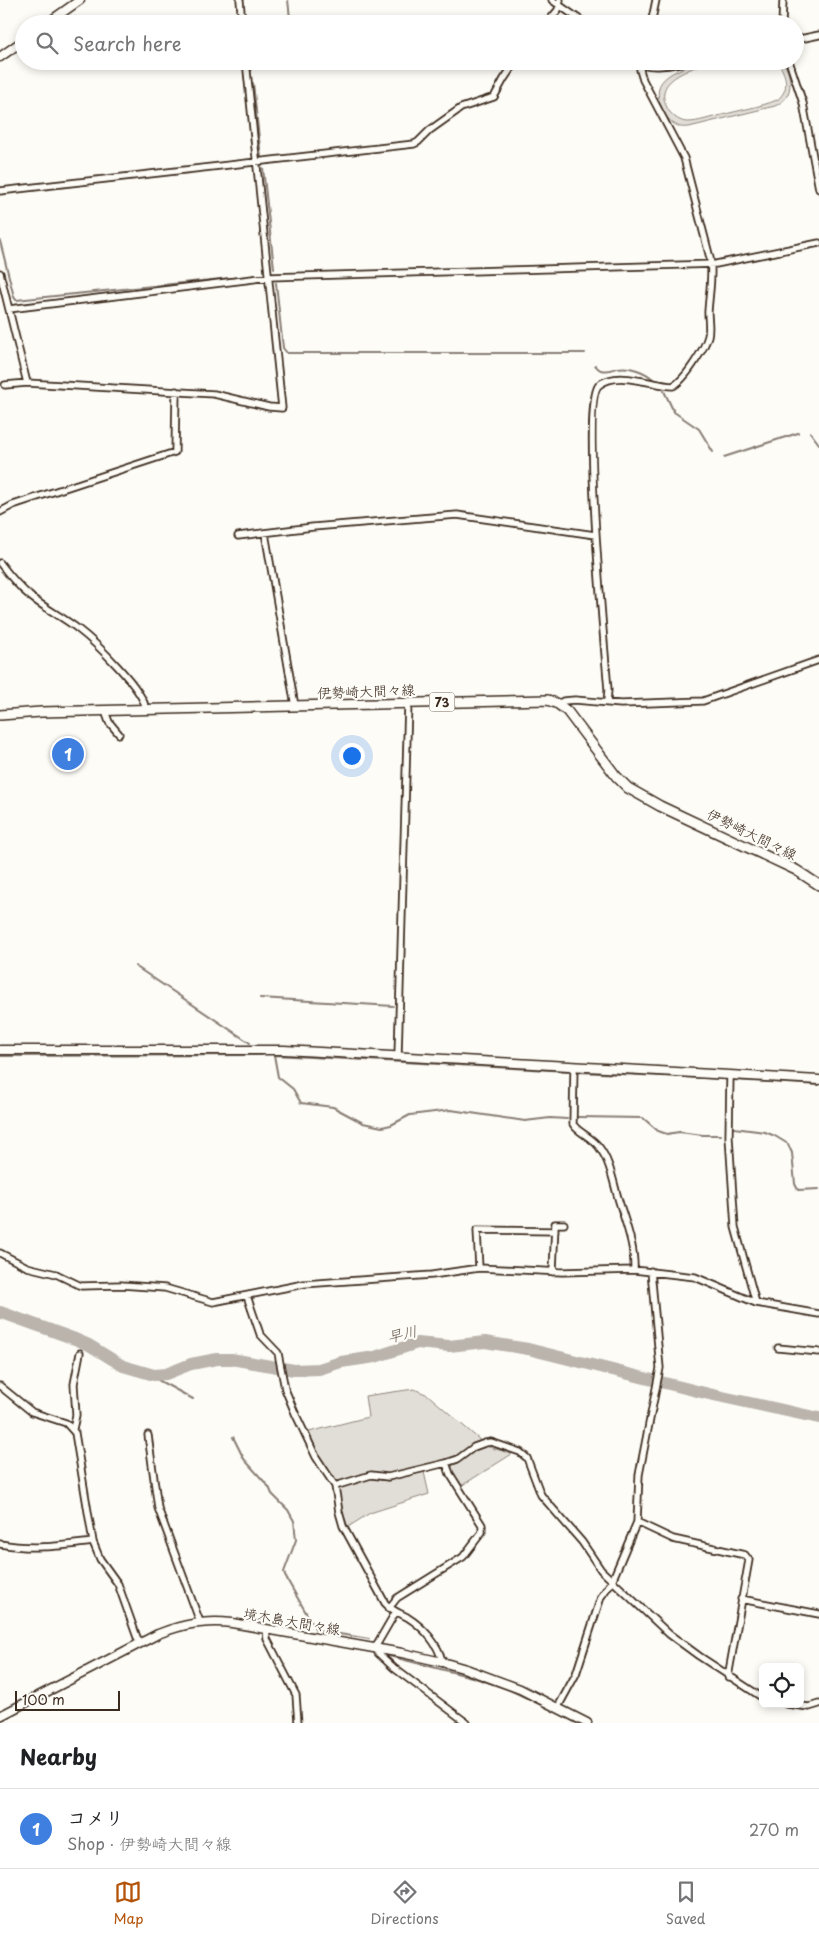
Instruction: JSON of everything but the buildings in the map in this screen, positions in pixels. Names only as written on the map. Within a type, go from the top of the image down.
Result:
[{"type":"main road","name":"伊勢崎大間々線","points":[[0,715],[41,712],[540,699],[558,704],[573,718],[616,776],[628,788],[660,806],[796,870],[819,885]]},
{"type":"street","points":[[59,15],[80,0]]},
{"type":"street","points":[[240,0],[241,15]]},
{"type":"street","points":[[552,0],[560,3],[575,15]]},
{"type":"street","points":[[653,15],[656,0]]},
{"type":"street","points":[[782,0],[782,15]]},
{"type":"street","points":[[552,15],[560,3]]},
{"type":"street","points":[[804,38],[819,35]]},
{"type":"street","points":[[0,57],[15,46]]},
{"type":"street","points":[[6,385],[27,383],[214,394],[269,407],[282,408],[247,70]]},
{"type":"street","points":[[0,191],[414,144],[446,117],[462,108],[494,97],[510,70]]},
{"type":"street","points":[[607,702],[608,690],[596,535],[593,413],[597,386],[606,381],[624,379],[671,386],[676,384],[684,377],[708,337],[711,264],[684,158],[643,80],[640,70]]},
{"type":"street","points":[[792,70],[803,104],[819,189]]},
{"type":"street","points":[[9,309],[269,277],[711,264],[819,243]]},
{"type":"street","points":[[0,273],[27,383]]},
{"type":"street","points":[[0,512],[13,505],[175,452],[176,391]]},
{"type":"street","points":[[238,536],[313,527],[457,515],[596,535]]},
{"type":"street","points":[[265,533],[295,706]]},
{"type":"street","points":[[0,563],[25,592],[66,620],[89,639],[130,681],[143,699],[146,710]]},
{"type":"street","points":[[558,704],[564,701],[575,700],[645,703],[709,700],[819,660]]},
{"type":"street","points":[[398,1056],[408,703]]},
{"type":"street","points":[[105,711],[109,722],[119,734]]},
{"type":"street","points":[[0,1050],[284,1050],[819,1080]]},
{"type":"street","points":[[574,1067],[573,1124],[574,1127],[596,1143],[607,1163],[631,1239],[634,1270]]},
{"type":"street","points":[[730,1075],[729,1138],[735,1227],[756,1303]]},
{"type":"street","points":[[553,1272],[555,1224],[564,1224]]},
{"type":"street","points":[[479,1268],[477,1230],[555,1231]]},
{"type":"street","points":[[0,1253],[27,1268],[56,1274],[81,1286],[121,1285],[165,1288],[213,1302],[304,1284],[432,1275],[479,1268],[553,1272],[634,1270],[695,1277],[756,1303],[819,1314]]},
{"type":"street","points":[[558,1707],[580,1663],[601,1596],[612,1581],[636,1522],[638,1480],[660,1359],[651,1271]]},
{"type":"street","points":[[247,1296],[260,1334],[274,1347],[279,1356],[292,1407],[316,1458],[335,1486],[343,1526],[389,1608],[405,1616],[421,1628],[439,1649],[442,1662]]},
{"type":"street","points":[[778,1348],[819,1352]]},
{"type":"street","points":[[73,1429],[76,1415],[74,1379],[80,1353]]},
{"type":"street","points":[[0,1386],[32,1412],[66,1423],[73,1429],[77,1439],[93,1542],[100,1559],[118,1584],[139,1643]]},
{"type":"street","points":[[148,1435],[158,1508],[200,1622]]},
{"type":"street","points":[[335,1486],[370,1475],[388,1477],[446,1463],[458,1459],[474,1447],[488,1442],[524,1454],[529,1462],[541,1495],[582,1542],[601,1570],[669,1634],[728,1677],[759,1696]]},
{"type":"street","points":[[389,1608],[397,1598],[463,1557],[482,1532],[483,1528],[480,1521],[450,1474],[446,1463]]},
{"type":"street","points":[[636,1522],[672,1539],[745,1555],[749,1560],[728,1677]]},
{"type":"street","points":[[0,1544],[21,1548],[38,1548],[93,1542]]},
{"type":"street","points":[[741,1599],[819,1614]]},
{"type":"street","points":[[396,1613],[377,1644],[380,1657],[467,1723]]},
{"type":"street","name":"境木島大間々線","points":[[0,1716],[139,1643],[182,1625],[200,1622],[232,1623],[442,1662],[503,1682],[558,1707],[587,1723]]},
{"type":"street","points":[[266,1629],[266,1639],[296,1695],[298,1723]]},
{"type":"street","points":[[804,1706],[819,1704]]},
{"type":"shaded area","points":[[678,70],[688,70],[667,84],[664,100],[669,111],[675,117],[688,122],[757,107],[777,100],[786,86],[782,70],[787,70],[790,86],[786,97],[775,106],[689,127],[679,127],[668,119],[659,101],[659,88],[668,76]]},
{"type":"shaded area","points":[[414,1389],[428,1395],[481,1441],[450,1459],[390,1474],[367,1472],[336,1483],[320,1458],[309,1432],[368,1417],[365,1396]]},
{"type":"shaded area","points":[[486,1446],[512,1454],[461,1486],[452,1472],[452,1466],[471,1452]]},
{"type":"shaded area","points":[[424,1472],[429,1494],[370,1513],[348,1527],[343,1513],[340,1488],[370,1478],[388,1481]]},
{"type":"waterway","points":[[288,0],[290,15]]},
{"type":"waterway","points":[[253,83],[261,157]]},
{"type":"waterway","points":[[263,168],[274,268]]},
{"type":"waterway","points":[[0,241],[16,300],[260,275]]},
{"type":"waterway","points":[[276,283],[283,348],[287,353],[585,353]]},
{"type":"waterway","points":[[595,365],[603,371],[632,368],[653,379]]},
{"type":"waterway","points":[[664,391],[674,412],[699,429],[713,452]]},
{"type":"waterway","points":[[810,432],[819,444]]},
{"type":"waterway","points":[[724,457],[798,433]]},
{"type":"waterway","points":[[135,966],[250,1043]]},
{"type":"waterway","points":[[260,998],[393,1006]]},
{"type":"waterway","points":[[0,1056],[262,1055]]},
{"type":"waterway","points":[[567,1119],[550,1118],[525,1121],[451,1110],[410,1115],[391,1125],[382,1127],[363,1123],[333,1107],[301,1103],[293,1089],[278,1077],[274,1055],[568,1071]]},
{"type":"waterway","points":[[578,1072],[723,1079]]},
{"type":"waterway","points":[[733,1080],[819,1085]]},
{"type":"waterway","points":[[578,1117],[643,1118],[658,1131],[667,1134],[679,1132],[721,1135]]},
{"type":"waterway","points":[[734,1128],[765,1132],[788,1144],[792,1153],[795,1184],[798,1190],[819,1189]]},
{"type":"waterway","name":"早川","points":[[0,1312],[75,1339],[89,1345],[123,1366],[154,1375],[166,1374],[191,1364],[217,1359],[231,1359],[294,1370],[319,1369],[341,1362],[375,1357],[417,1343],[449,1346],[485,1342],[528,1349],[709,1394],[819,1418]]},
{"type":"waterway","points":[[154,1375],[158,1380],[193,1399]]},
{"type":"waterway","points":[[233,1437],[244,1459],[269,1487],[272,1494],[288,1510],[294,1521],[296,1540],[284,1572],[316,1630],[369,1639]]},
{"type":"waterway","points":[[385,1655],[472,1677],[508,1689],[554,1711]]},
{"type":"waterway","points":[[564,1716],[576,1723]]},
{"type":"place","name":"コメリ","points":[[68,754]]}]
